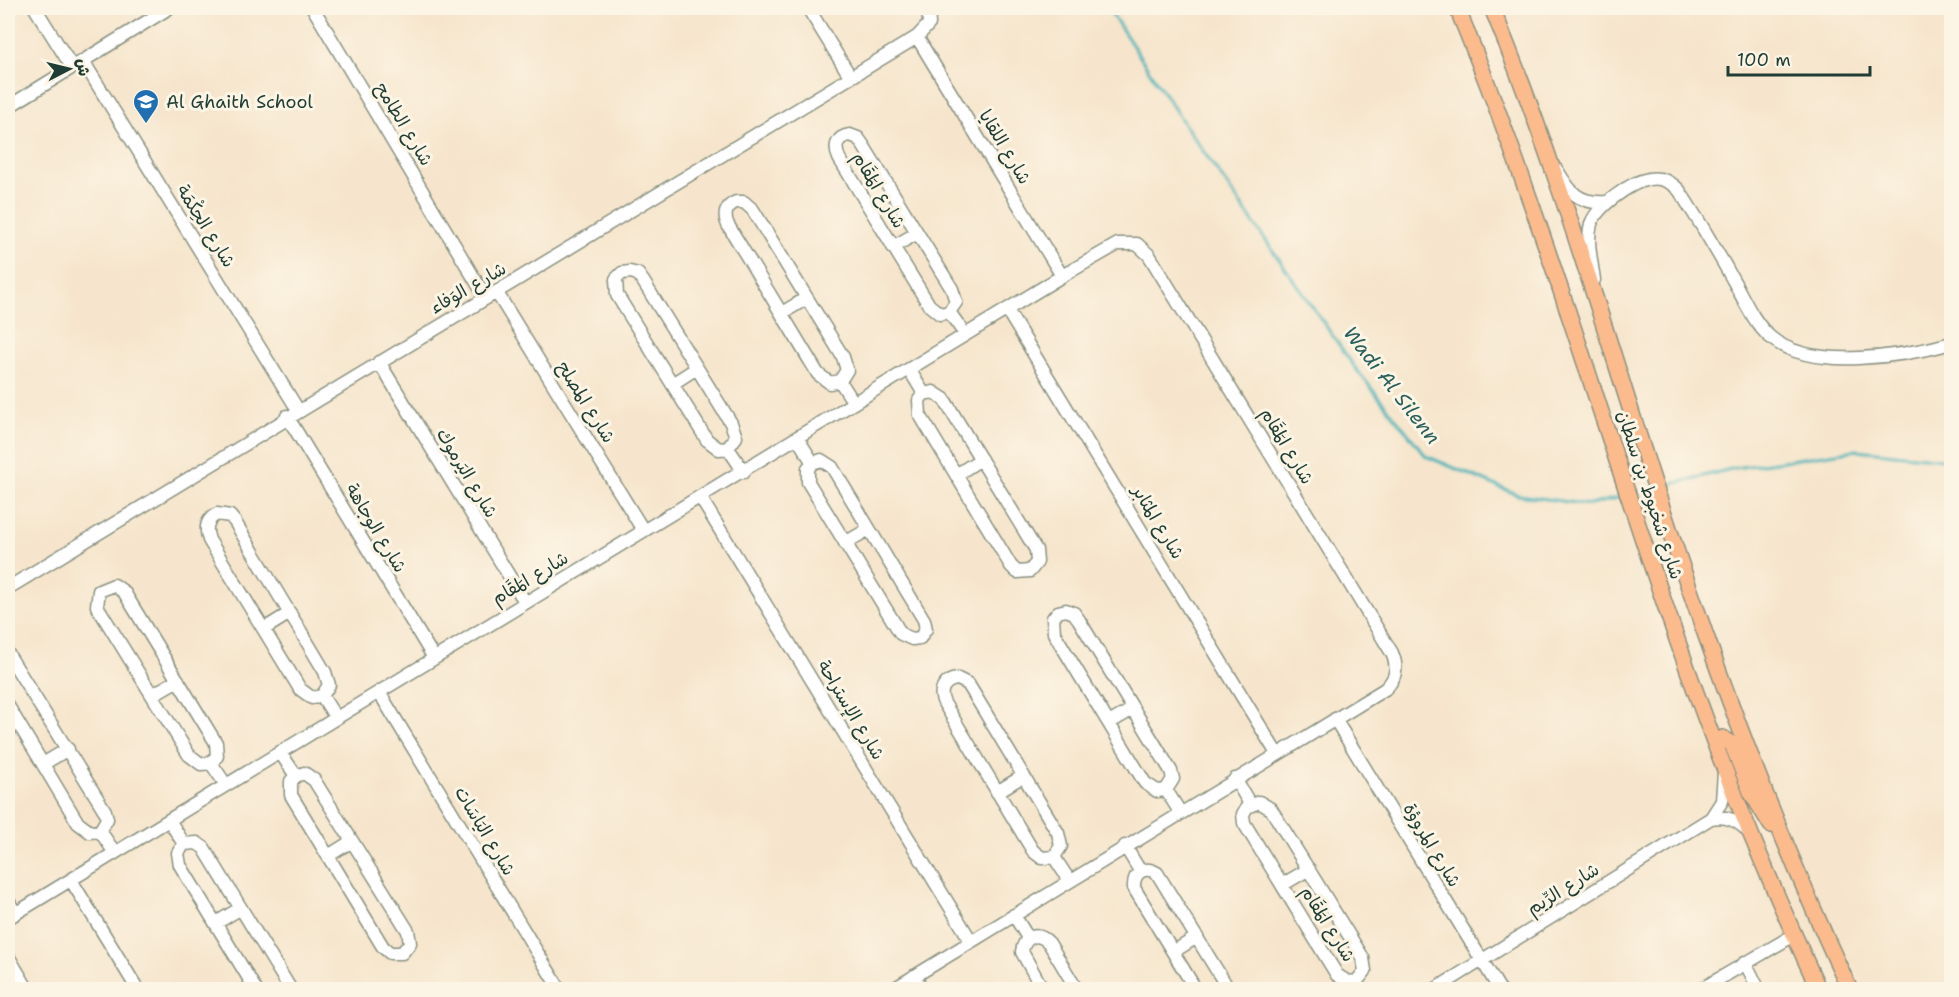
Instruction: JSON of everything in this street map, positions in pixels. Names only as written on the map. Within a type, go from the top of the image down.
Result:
[{"type":"main road","name":"شارع شخبوط بن سلطان","points":[[1457,8],[1503,122],[1544,236],[1653,566],[1718,753],[1753,841],[1819,990]]},
{"type":"main road","name":"شارع شخبوط بن سلطان","points":[[1492,8],[1547,153],[1596,294],[1679,558],[1728,695],[1784,842],[1850,990]]},
{"type":"main road","points":[[1718,753],[1723,738],[1732,744],[1758,805],[1784,842]]},
{"type":"street","points":[[35,8],[72,68]]},
{"type":"street","points":[[8,107],[169,8]]},
{"type":"street","name":"شارع الطامح","points":[[313,8],[465,260],[492,295]]},
{"type":"street","points":[[808,8],[850,76]]},
{"type":"street","points":[[916,37],[929,24],[928,8]]},
{"type":"street","name":"شارع الوَفاء","points":[[8,588],[916,37]]},
{"type":"street","name":"شارع اللقايا","points":[[916,37],[1062,276]]},
{"type":"street","name":"شارع الحِكْمَة","points":[[83,61],[293,413]]},
{"type":"street","name":"شارع المَقَام","points":[[843,136],[854,136],[861,141],[954,294],[956,302],[949,312],[940,314],[928,305],[893,247],[839,159],[836,146],[843,136]]},
{"type":"street","points":[[1547,153],[1576,198],[1594,203],[1606,202],[1649,179],[1666,180],[1674,184],[1708,235],[1761,328],[1789,349],[1820,355],[1868,357],[1918,352],[1952,343]]},
{"type":"street","points":[[740,201],[751,206],[845,361],[847,370],[840,381],[826,381],[818,374],[726,222],[727,210],[732,204],[740,201]]},
{"type":"street","points":[[1596,294],[1590,230],[1595,216],[1606,202]]},
{"type":"street","name":"شارع المَقَام","points":[[893,247],[917,233]]},
{"type":"street","name":"شارع المَقَام","points":[[11,916],[643,530],[744,472],[1062,276],[1118,244],[1126,242],[1137,244],[1146,251],[1158,270],[1394,658],[1396,672],[1389,686],[892,990]]},
{"type":"street","points":[[630,272],[641,277],[697,368],[735,432],[734,441],[728,448],[719,450],[710,445],[672,384],[617,295],[615,283],[622,273],[630,272]]},
{"type":"street","name":"شارع المصلح","points":[[492,295],[643,530]]},
{"type":"street","points":[[782,313],[807,298]]},
{"type":"street","name":"شارع المثابر","points":[[1007,310],[1277,754]]},
{"type":"street","name":"شارع المَقَام","points":[[949,312],[965,334]]},
{"type":"street","name":"شارع اليَرموك","points":[[379,362],[525,602]]},
{"type":"street","points":[[672,384],[697,368]]},
{"type":"street","points":[[909,369],[924,394]]},
{"type":"street","points":[[840,381],[854,403]]},
{"type":"street","points":[[933,392],[941,395],[981,459],[1038,554],[1036,566],[1030,572],[1017,572],[1011,566],[956,475],[918,411],[919,400],[924,394],[933,392]]},
{"type":"street","name":"شارع الوجاهة","points":[[293,413],[434,658]]},
{"type":"street","points":[[798,438],[813,463]]},
{"type":"street","points":[[728,448],[744,472]]},
{"type":"street","points":[[956,475],[981,459]]},
{"type":"street","points":[[821,460],[832,467],[869,529],[925,623],[924,633],[920,638],[912,639],[901,634],[845,543],[808,482],[807,472],[813,463],[821,460]]},
{"type":"street","name":"شارع الإستراحة","points":[[700,497],[971,940]]},
{"type":"street","points":[[221,513],[233,518],[329,680],[328,689],[322,696],[312,698],[300,689],[264,629],[209,540],[206,527],[213,516],[221,513]]},
{"type":"street","points":[[845,543],[869,529]]},
{"type":"street","points":[[114,585],[123,592],[178,680],[216,743],[218,752],[211,763],[201,764],[193,759],[152,695],[97,606],[96,598],[102,588],[114,585]]},
{"type":"street","points":[[1066,610],[1077,616],[1171,771],[1173,779],[1166,790],[1157,792],[1149,787],[1109,723],[1052,630],[1053,618],[1058,612],[1066,610]]},
{"type":"street","points":[[264,629],[290,613]]},
{"type":"street","points":[[8,654],[105,811],[106,824],[100,831],[90,832],[82,827],[8,706]]},
{"type":"street","points":[[958,679],[968,684],[1060,837],[1061,846],[1054,857],[1046,859],[1036,854],[997,792],[942,700],[941,692],[948,682],[958,679]]},
{"type":"street","points":[[152,695],[178,680]]},
{"type":"street","name":"شارع اليَاسَات","points":[[379,692],[560,990]]},
{"type":"street","points":[[322,696],[336,718]]},
{"type":"street","points":[[1109,723],[1133,709]]},
{"type":"street","name":"شارع المروؤة","points":[[1335,719],[1500,990]]},
{"type":"street","points":[[43,764],[68,749]]},
{"type":"street","points":[[280,752],[296,776]]},
{"type":"street","points":[[1711,818],[1723,795],[1725,777],[1718,753]]},
{"type":"street","points":[[211,763],[226,785]]},
{"type":"street","points":[[304,773],[311,777],[352,841],[410,935],[410,943],[402,952],[393,954],[383,947],[291,795],[290,784],[296,776],[304,773]]},
{"type":"street","points":[[997,792],[1023,776]]},
{"type":"street","points":[[1235,779],[1250,804]]},
{"type":"street","points":[[1166,790],[1180,812]]},
{"type":"street","name":"شارع المَقَام","points":[[1259,802],[1268,805],[1309,869],[1365,962],[1363,975],[1357,981],[1348,982],[1337,975],[1244,823],[1243,814],[1250,804],[1259,802]]},
{"type":"street","points":[[1711,818],[1721,817],[1735,821],[1746,829],[1753,841]]},
{"type":"street","name":"شارع الرِّيم","points":[[1434,990],[1711,818]]},
{"type":"street","points":[[169,820],[184,844]]},
{"type":"street","points":[[100,831],[115,853]]},
{"type":"street","points":[[328,856],[352,841]]},
{"type":"street","points":[[256,990],[180,865],[178,853],[184,844],[193,842],[201,845],[291,990]]},
{"type":"street","points":[[1125,846],[1140,871]]},
{"type":"street","points":[[1054,857],[1069,880]]},
{"type":"street","name":"شارع المَقَام","points":[[1282,885],[1309,869]]},
{"type":"street","points":[[1196,990],[1134,888],[1134,878],[1140,871],[1149,870],[1157,873],[1229,990]]},
{"type":"street","points":[[71,880],[138,990]]},
{"type":"street","points":[[8,900],[11,916]]},
{"type":"street","points":[[216,923],[240,908]]},
{"type":"street","points":[[1014,915],[1028,938]]},
{"type":"street","points":[[1700,990],[1794,935]]},
{"type":"street","points":[[1043,990],[1023,956],[1022,948],[1028,938],[1037,936],[1046,939],[1077,990]]},
{"type":"street","points":[[1173,951],[1197,937]]},
{"type":"street","points":[[8,956],[28,990]]},
{"type":"street","points":[[1745,962],[1759,990]]},
{"type":"street","points":[[914,976],[923,990]]},
{"type":"waterway","name":"Wadi Al Silenn","points":[[1108,8],[1185,125],[1356,369],[1426,456],[1518,495],[1590,505],[1625,496]]},
{"type":"waterway","name":"Wadi Al Silenn","points":[[1660,487],[1735,468],[1857,450],[1952,460]]},
{"type":"waterway","name":"Wadi Al Silenn","points":[[1634,494],[1651,490]]},
{"type":"place","name":"Al Ghaith School","points":[[146,125]]}]
